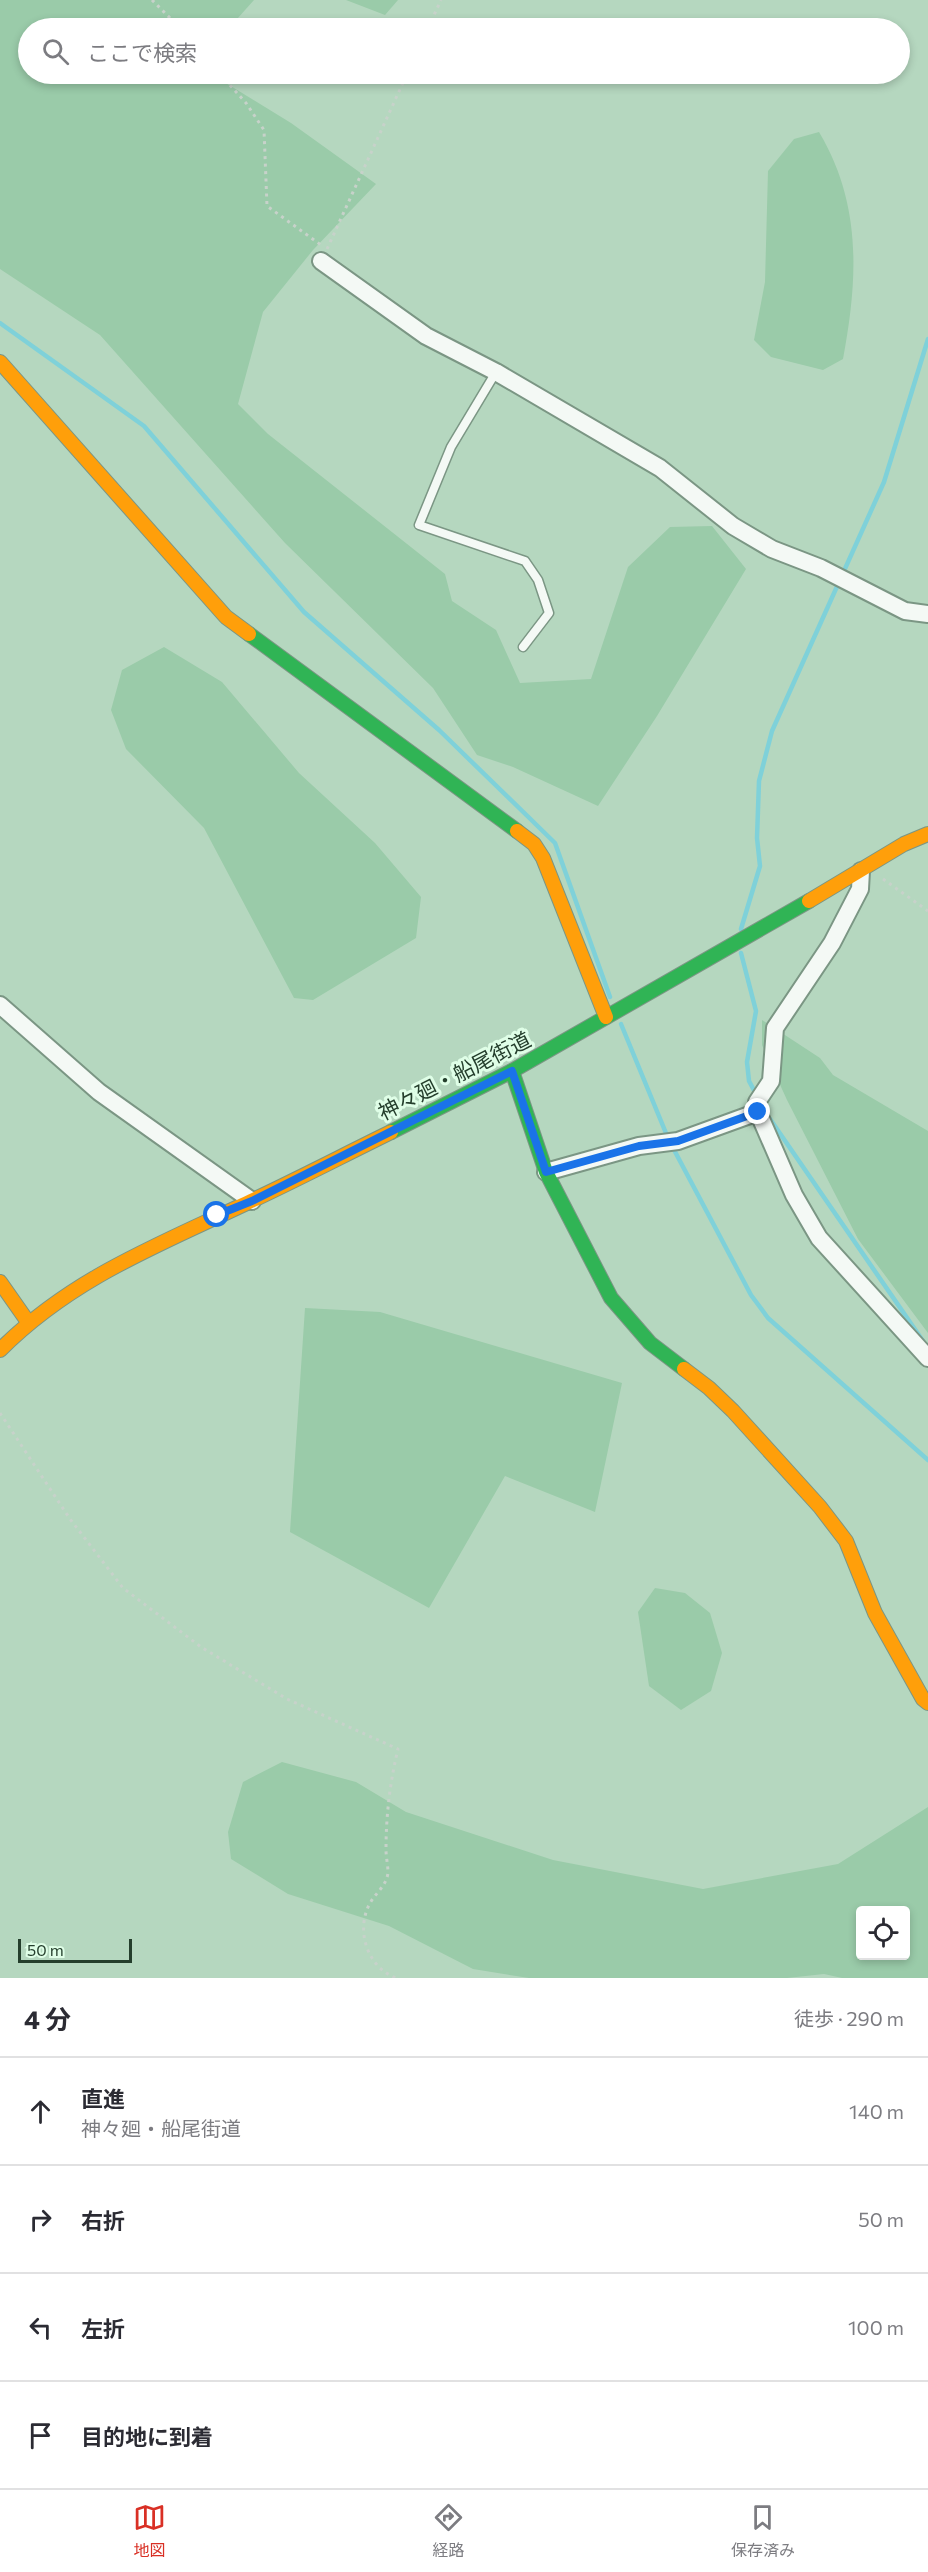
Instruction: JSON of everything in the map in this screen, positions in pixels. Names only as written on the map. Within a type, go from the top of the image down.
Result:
[{"type":"street","points":[[321,261],[426,336],[496,372],[660,468],[733,526],[762,543],[821,568],[905,611],[928,614]]},
{"type":"street","points":[[0,362],[226,617],[534,844],[543,858],[606,1017]]},
{"type":"street","name":"神々廻・船尾街道","points":[[0,1350],[28,1322],[83,1284],[129,1257],[252,1201],[512,1071],[904,844],[928,834]]},
{"type":"street","points":[[546,1172],[639,1146],[678,1141],[760,1101],[771,1081],[775,1028],[832,943],[860,889],[864,869]]},
{"type":"street","points":[[0,1005],[99,1092],[252,1201]]},
{"type":"street","points":[[512,1071],[546,1172],[611,1298],[650,1343],[709,1388],[733,1411],[820,1507],[846,1541],[875,1613],[923,1699],[928,1703]]},
{"type":"street","points":[[760,1101],[794,1195],[819,1238],[928,1358]]},
{"type":"street","points":[[0,1282],[28,1322]]},
{"type":"lane","points":[[496,372],[451,447],[419,525],[525,561],[538,579],[549,613],[524,647]]},
{"type":"path","points":[[152,0],[170,18]]},
{"type":"path","points":[[433,18],[441,0]]},
{"type":"path","points":[[229,84],[246,103],[264,130],[267,206],[327,249],[402,84]]},
{"type":"path","points":[[864,869],[928,911]]},
{"type":"path","points":[[0,1413],[70,1519],[123,1588],[201,1647],[287,1699],[398,1749],[388,1792],[386,1851],[388,1873],[384,1887],[370,1904],[363,1923],[364,1940],[373,1961],[388,1975],[396,1978]]},
{"type":"green space","points":[[0,0],[254,0],[238,18],[18,18],[18,84],[227,84],[291,123],[376,184],[313,250],[263,312],[238,404],[268,434],[445,574],[452,601],[496,630],[520,683],[591,679],[628,567],[670,527],[712,526],[746,569],[657,716],[598,806],[513,767],[477,755],[433,688],[285,543],[100,335],[0,269]]},
{"type":"green space","points":[[346,0],[398,0],[385,15]]},
{"type":"green space","points":[[819,132],[833,159],[843,187],[853,242],[852,300],[843,359],[823,370],[771,357],[754,340],[765,282],[768,171],[794,139]]},
{"type":"green space","points":[[164,647],[222,682],[299,773],[375,843],[421,897],[416,938],[313,1000],[294,998],[204,828],[126,749],[111,710],[122,670]]},
{"type":"green space","points":[[762,1020],[820,1058],[833,1075],[928,1131],[928,1333],[858,1239],[787,1100],[762,1045]]},
{"type":"green space","points":[[305,1308],[380,1312],[622,1383],[595,1512],[505,1476],[429,1608],[290,1532]]},
{"type":"green space","points":[[655,1588],[685,1593],[710,1613],[722,1653],[711,1691],[681,1710],[649,1686],[638,1612]]},
{"type":"green space","points":[[282,1762],[356,1782],[406,1812],[553,1860],[703,1889],[838,1864],[928,1807],[928,1978],[842,1978],[824,1974],[787,1978],[529,1978],[473,1969],[389,1926],[288,1894],[231,1859],[228,1832],[243,1782]]},
{"type":"waterway","points":[[0,323],[144,426],[304,612],[439,730],[555,843],[610,997]]},
{"type":"waterway","points":[[741,929],[760,866],[757,838],[759,781],[772,731],[884,482],[928,339]]},
{"type":"waterway","points":[[741,953],[756,1011],[747,1062],[749,1081],[757,1096]]},
{"type":"waterway","points":[[621,1024],[668,1138]]},
{"type":"waterway","points":[[770,1119],[923,1341]]},
{"type":"waterway","points":[[672,1146],[751,1295],[768,1318],[928,1460]]},
{"type":"traffic: fast","points":[[249,634],[517,831]]},
{"type":"traffic: fast","points":[[391,1132],[512,1071],[809,901]]},
{"type":"traffic: fast","points":[[512,1071],[546,1172],[611,1298],[650,1343],[684,1369]]},
{"type":"traffic: slow","points":[[0,362],[226,617],[249,634]]},
{"type":"traffic: slow","points":[[517,831],[534,844],[543,858],[606,1017]]},
{"type":"traffic: slow","points":[[809,901],[904,844],[928,834]]},
{"type":"traffic: slow","points":[[0,1350],[28,1324],[87,1282],[150,1248],[391,1132]]},
{"type":"traffic: slow","points":[[0,1282],[28,1322]]},
{"type":"traffic: slow","points":[[684,1369],[709,1388],[733,1411],[820,1507],[846,1541],[875,1613],[923,1699],[928,1703]]},
{"type":"route","points":[[217,1215],[252,1201],[512,1071],[546,1172],[639,1146],[662,1145],[678,1141],[758,1112]]}]
